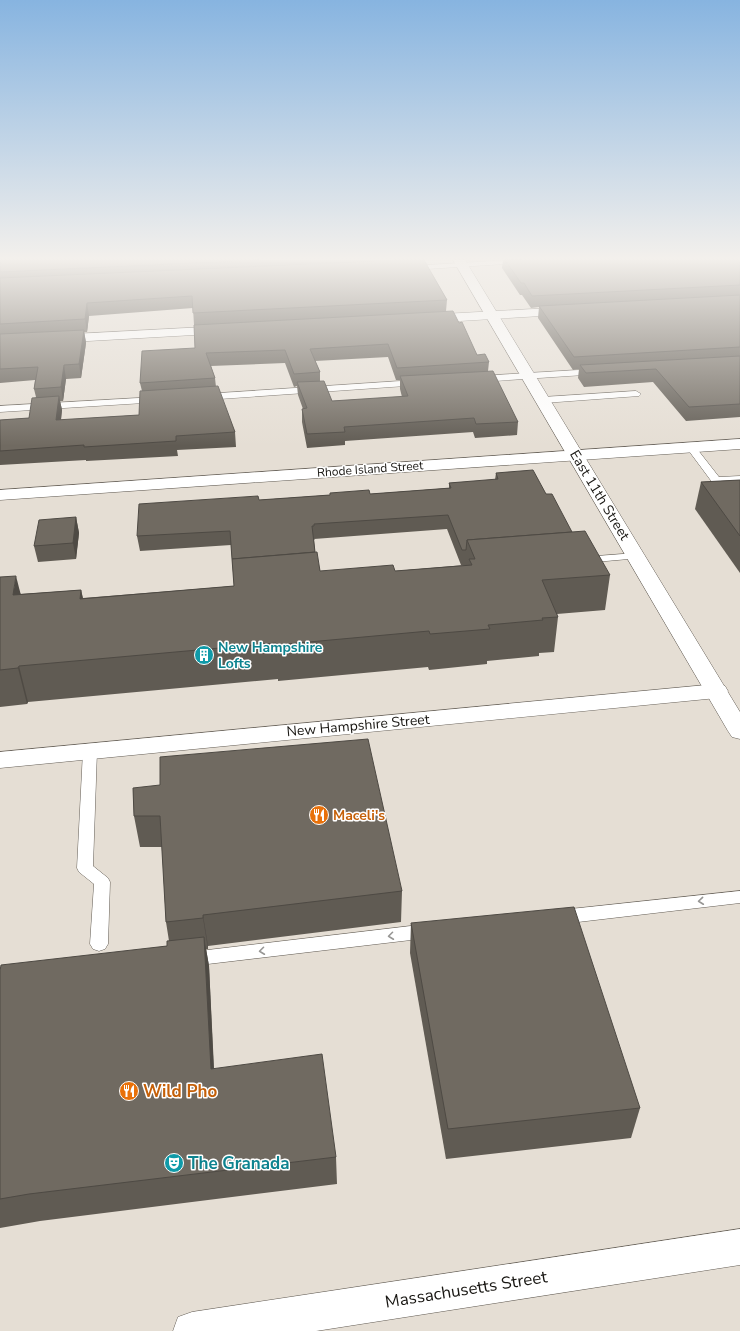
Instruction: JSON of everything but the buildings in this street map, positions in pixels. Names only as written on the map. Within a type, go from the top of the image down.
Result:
[{"type":"street","name":"East 11th Street","points":[[496,322],[577,455],[740,731]]},
{"type":"street","points":[[0,342],[238,329]]},
{"type":"street","name":"Rhode Island Street","points":[[0,495],[740,444]]},
{"type":"street","name":"New Hampshire Street","points":[[0,760],[717,691]]},
{"type":"street","name":"Massachusetts Street","points":[[192,1331],[740,1247]]},
{"type":"lane","points":[[472,380],[602,372]]},
{"type":"lane","points":[[197,397],[425,383]]},
{"type":"lane","points":[[544,400],[636,394]]},
{"type":"lane","points":[[0,409],[165,399]]},
{"type":"lane","points":[[691,447],[716,480],[740,479]]},
{"type":"lane","points":[[575,561],[636,556]]},
{"type":"lane","points":[[90,751],[85,868],[102,882],[99,944]]},
{"type":"lane","points":[[546,919],[740,897]]},
{"type":"lane","points":[[173,961],[440,930]]},
{"type":"place","name":"New Hampshire Lofts","points":[[204,655]]},
{"type":"place","name":"Maceli's","points":[[319,815]]},
{"type":"place","name":"Wild Pho","points":[[129,1091]]},
{"type":"place","name":"The Granada","points":[[174,1163]]}]
